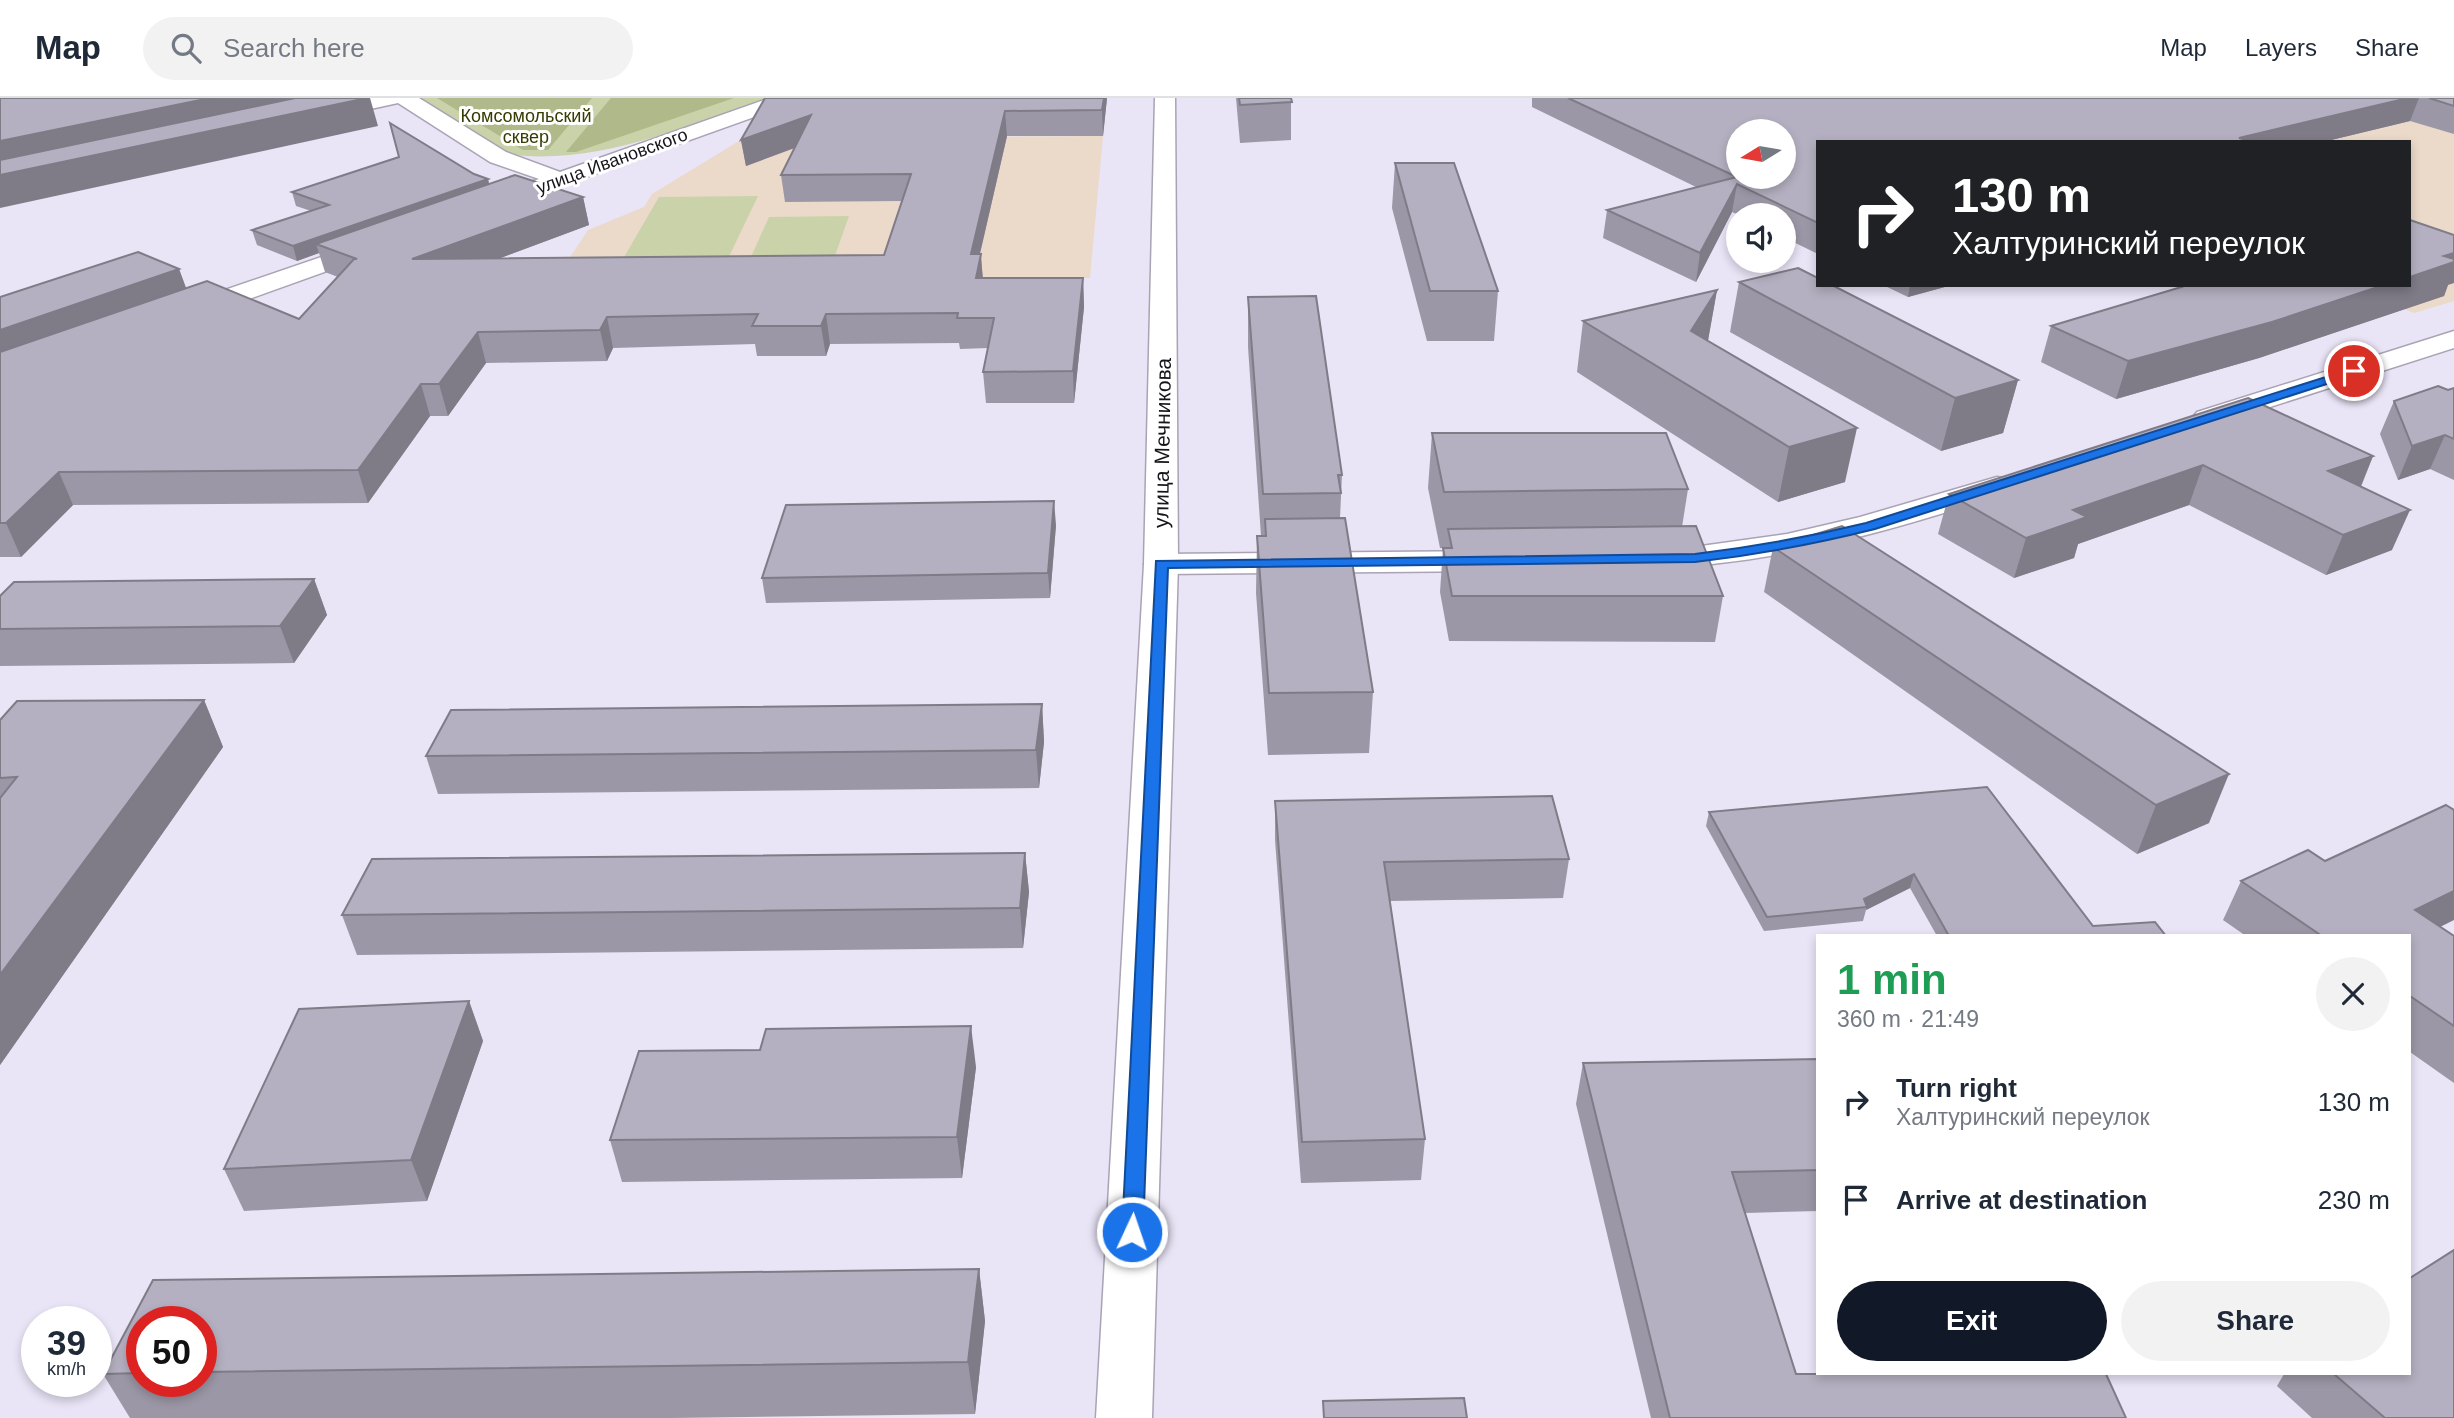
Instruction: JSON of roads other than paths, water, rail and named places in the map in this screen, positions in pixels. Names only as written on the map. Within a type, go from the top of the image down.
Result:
[{"type":"street","points":[[303,117],[392,98]]},
{"type":"street","points":[[405,98],[498,157],[562,180]]},
{"type":"street","name":"улица Ивановского","points":[[471,212],[789,98]]},
{"type":"street","name":"улица Мечникова","points":[[1124,1418],[1161,564],[1166,98]]},
{"type":"street","points":[[170,318],[392,239]]},
{"type":"street","points":[[2180,426],[2454,339]]},
{"type":"street","points":[[1633,558],[1695,558],[1812,540],[1870,526],[2026,476]]},
{"type":"street","points":[[1161,564],[1530,560]]},
{"type":"park label","name":"Комсомольский сквер","points":[[526,126]]}]
